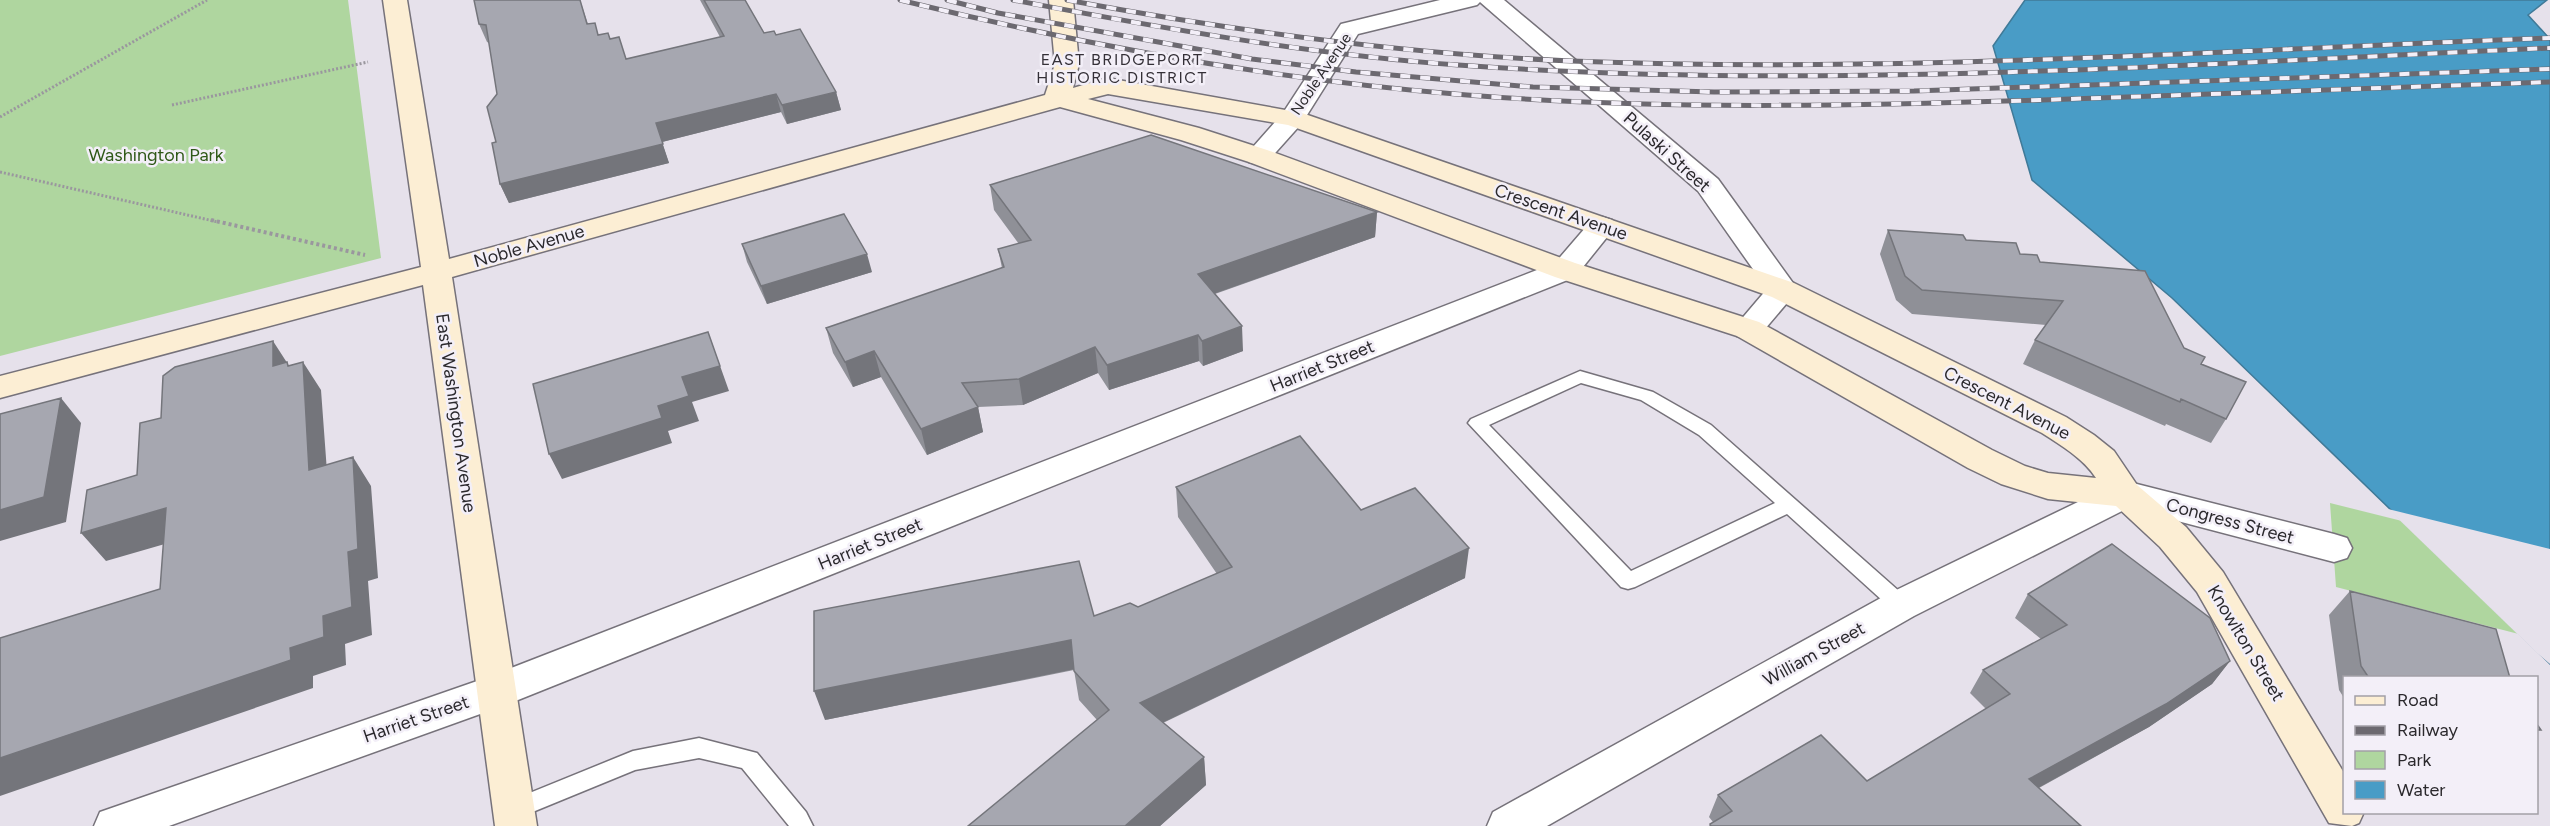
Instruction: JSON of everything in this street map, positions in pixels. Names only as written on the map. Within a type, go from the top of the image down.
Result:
[{"type":"main road","name":"East Washington Avenue","points":[[395,0],[514,818]]},
{"type":"main road","points":[[1061,0],[1067,64],[1057,99],[1190,134],[1258,156],[1565,270],[1748,329],[1980,459],[2013,475],[2048,486],[2125,494]]},
{"type":"main road","name":"Crescent Avenue","points":[[1057,99],[1107,86],[1293,117],[1783,290],[2054,425],[2082,443],[2102,460],[2125,494]]},
{"type":"main road","name":"Noble Avenue","points":[[0,387],[436,272],[1057,99]]},
{"type":"main road","name":"Knowlton Street","points":[[2125,494],[2173,537],[2210,582],[2343,808]]},
{"type":"street","name":"Noble Avenue","points":[[1258,156],[1293,117],[1349,29],[1469,0]]},
{"type":"street","name":"Pulaski Street","points":[[1490,0],[1708,185],[1783,290]]},
{"type":"street","name":"Harriet Street","points":[[115,826],[494,692],[1565,270],[1602,226]]},
{"type":"street","points":[[1748,329],[1783,290]]},
{"type":"street","name":"Congress Street","points":[[2125,494],[2334,548]]},
{"type":"street","name":"William Street","points":[[1508,826],[1901,605],[2125,494]]},
{"type":"lane","points":[[1789,505],[1628,581],[1477,423],[1580,377],[1647,396],[1705,430],[1789,505],[1901,605]]},
{"type":"lane","points":[[514,818],[633,761],[699,748],[749,760],[798,819],[801,826]]},
{"type":"path","points":[[0,117],[207,0]]},
{"type":"path","points":[[172,105],[404,54]]},
{"type":"path","points":[[0,172],[381,259],[386,285]]},
{"type":"green space","name":"Washington Park","points":[[0,0],[348,0],[381,258],[0,356]]},
{"type":"green space","points":[[2330,503],[2550,558],[2550,642],[2336,587]]},
{"type":"water","points":[[2025,0],[2547,0],[2528,15],[2550,39],[2550,664],[2172,298],[2032,180],[1993,46]]},
{"type":"pier","points":[[2388,509],[2550,549],[2550,664],[2537,653]]},
{"type":"building","points":[[474,0],[580,0],[587,24],[595,23],[598,35],[608,33],[610,39],[619,37],[626,59],[724,36],[704,0],[745,0],[764,33],[774,31],[776,35],[800,29],[836,92],[782,105],[776,94],[656,123],[663,144],[500,184],[492,143],[496,142],[487,107],[497,94],[486,25],[479,24]]},
{"type":"building","points":[[1151,135],[1377,212],[1198,274],[1242,326],[1202,341],[1198,335],[1107,365],[1095,347],[1019,379],[962,383],[978,407],[921,429],[874,351],[845,362],[826,328],[1004,267],[998,249],[1031,240],[990,185]]},
{"type":"building","points":[[844,214],[867,254],[761,286],[742,244]]},
{"type":"building","points":[[1888,230],[1963,235],[1966,240],[2016,243],[2020,254],[2037,255],[2040,262],[2145,271],[2184,348],[2205,357],[2201,364],[2246,382],[2226,419],[2181,399],[2180,402],[2035,340],[2063,301],[1922,290],[1905,276]]},
{"type":"building","points":[[708,332],[720,366],[682,377],[689,396],[658,406],[662,418],[549,454],[533,384]]},
{"type":"building","points":[[273,341],[273,366],[287,362],[288,366],[303,362],[309,470],[353,457],[358,549],[348,552],[352,607],[323,616],[324,637],[290,648],[291,660],[0,758],[0,638],[160,589],[166,508],[81,533],[87,490],[137,475],[140,423],[161,418],[163,376],[175,367]]},
{"type":"building","points":[[61,398],[44,497],[0,510],[0,414]]},
{"type":"building","points":[[1300,436],[1361,510],[1415,488],[1469,548],[1140,703],[1204,757],[1125,826],[968,826],[1109,710],[1074,671],[1071,640],[814,691],[814,611],[1079,561],[1094,616],[1130,603],[1138,607],[1232,567],[1176,487]]},
{"type":"building","points":[[2112,544],[2210,618],[2230,661],[2166,704],[2029,779],[2081,826],[1711,826],[1710,824],[1732,811],[1718,795],[1821,735],[1867,781],[2010,694],[1983,670],[2067,625],[2028,594]]},
{"type":"building","points":[[2350,591],[2496,629],[2509,676],[2368,676],[2361,666]]},
{"type":"railway","points":[[900,0],[1040,32],[1182,59],[1324,80],[1539,100],[1682,105],[1898,104],[2550,82]]},
{"type":"railway","points":[[947,0],[998,13],[1252,59],[1356,72],[1533,87],[1714,92],[1914,91],[2550,69]]},
{"type":"railway","points":[[1013,0],[1179,30],[1346,54],[1458,65],[1594,72],[1731,76],[2004,72],[2550,48]]},
{"type":"railway","points":[[1067,0],[1192,22],[1318,40],[1444,53],[1571,61],[1815,65],[1938,63],[2550,38]]},
{"type":"district","name":"EAST BRIDGEPORT HISTORIC DISTRICT","points":[[1122,68]]}]
